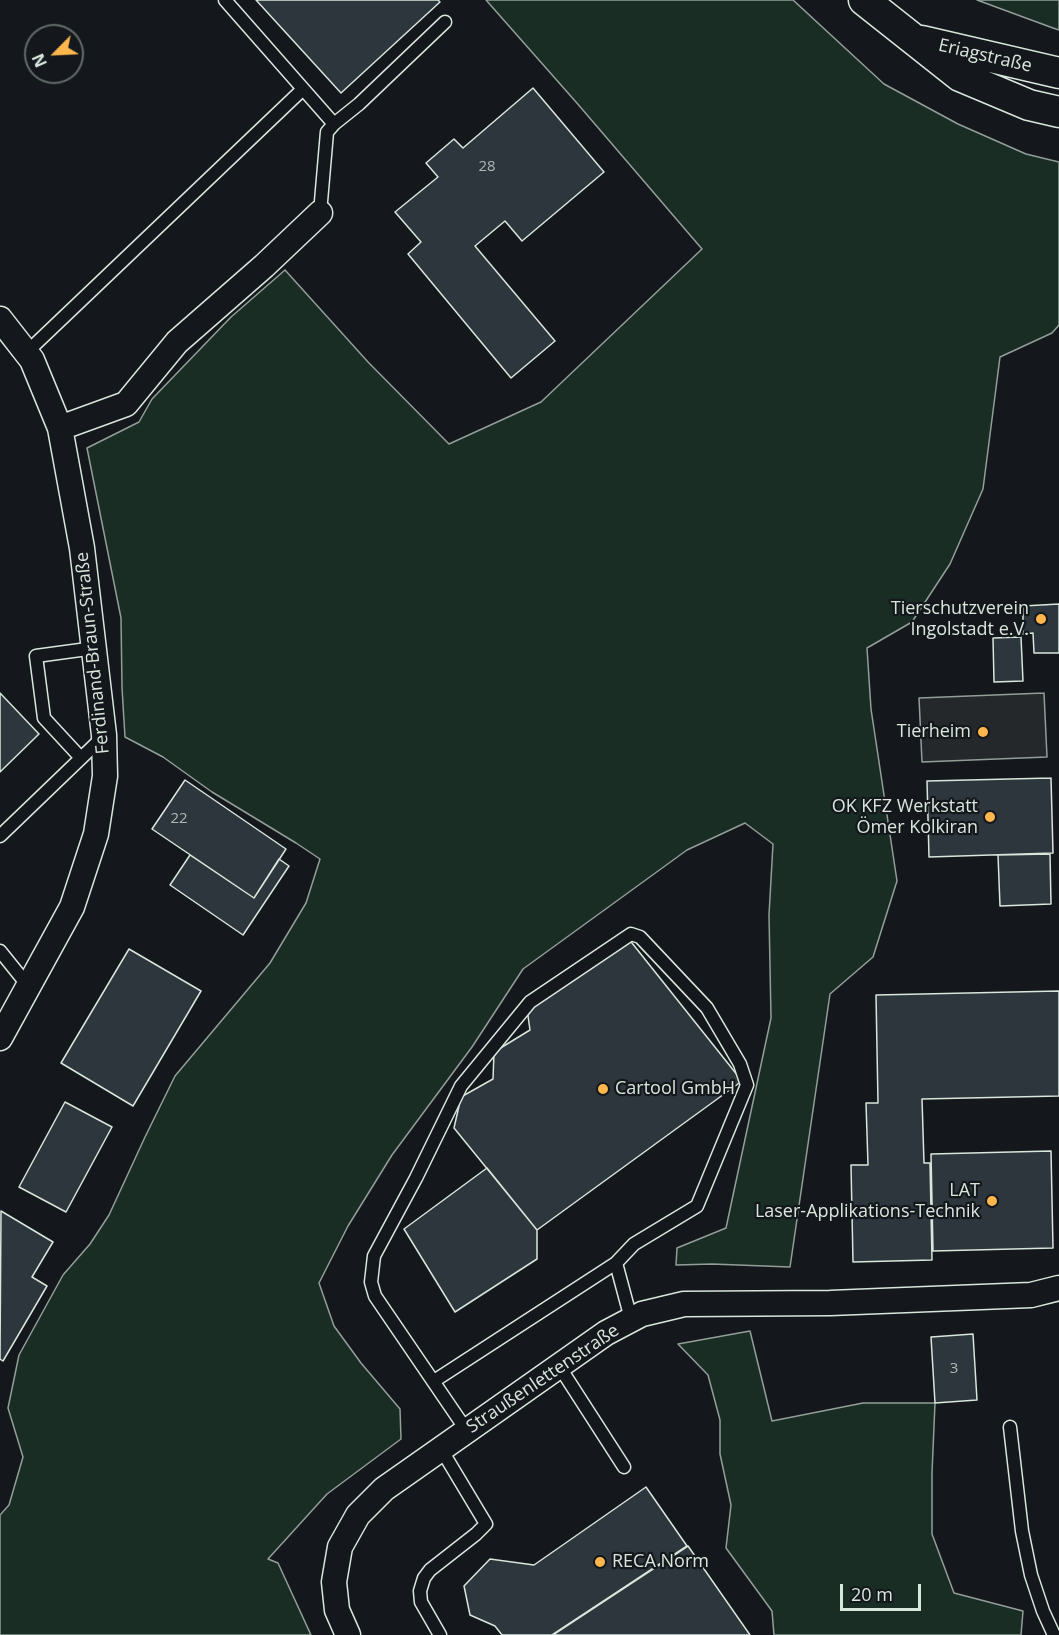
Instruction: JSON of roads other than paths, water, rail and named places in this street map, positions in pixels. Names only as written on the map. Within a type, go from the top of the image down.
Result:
[{"type":"street","name":"Eriagstraße","points":[[864,0],[960,76],[1029,105],[1059,112]]},
{"type":"street","name":"Eriagstraße","points":[[910,38],[1059,73]]},
{"type":"street","points":[[60,428],[126,404],[177,342],[264,266],[320,213]]},
{"type":"street","name":"Ferdinand-Braun-Straße","points":[[0,319],[32,360],[60,428],[82,548],[95,648],[104,735],[105,776],[96,834],[72,907],[0,1038]]},
{"type":"street","name":"Straußenlettenstraße","points":[[348,1635],[337,1610],[334,1582],[340,1547],[358,1515],[384,1489],[606,1332],[631,1319],[642,1314],[684,1304],[830,1303],[1031,1296],[1059,1288]]},
{"type":"lane","points":[[225,0],[334,124]]},
{"type":"lane","points":[[320,213],[327,132],[445,22]]},
{"type":"lane","points":[[27,352],[303,89]]},
{"type":"lane","points":[[81,758],[44,718],[36,656],[95,648]]},
{"type":"lane","points":[[0,837],[104,735]]},
{"type":"lane","points":[[434,1381],[616,1263],[633,1245],[697,1206],[747,1085],[740,1064],[707,1008],[640,937],[631,934],[530,1002],[462,1086],[374,1256],[370,1282],[375,1296],[467,1431]]},
{"type":"lane","points":[[0,951],[29,987]]},
{"type":"lane","points":[[616,1263],[631,1319]]},
{"type":"lane","points":[[559,1366],[624,1467]]},
{"type":"lane","points":[[1010,1427],[1022,1531],[1031,1575],[1054,1635]]},
{"type":"lane","points":[[440,1635],[421,1602],[420,1592],[424,1578],[430,1570],[486,1524],[441,1449]]},
{"type":"place","name":"Tierschutzverein Ingolstadt e.V.","points":[[1041,619]]},
{"type":"place","name":"Tierheim","points":[[983,732]]},
{"type":"place","name":"OK KFZ Werkstatt Ömer Kolkiran","points":[[990,817]]},
{"type":"place","name":"Cartool GmbH","points":[[603,1089]]},
{"type":"place","name":"LAT Laser-Applikations-Technik","points":[[992,1201]]},
{"type":"place","name":"RECA Norm","points":[[600,1562]]}]
